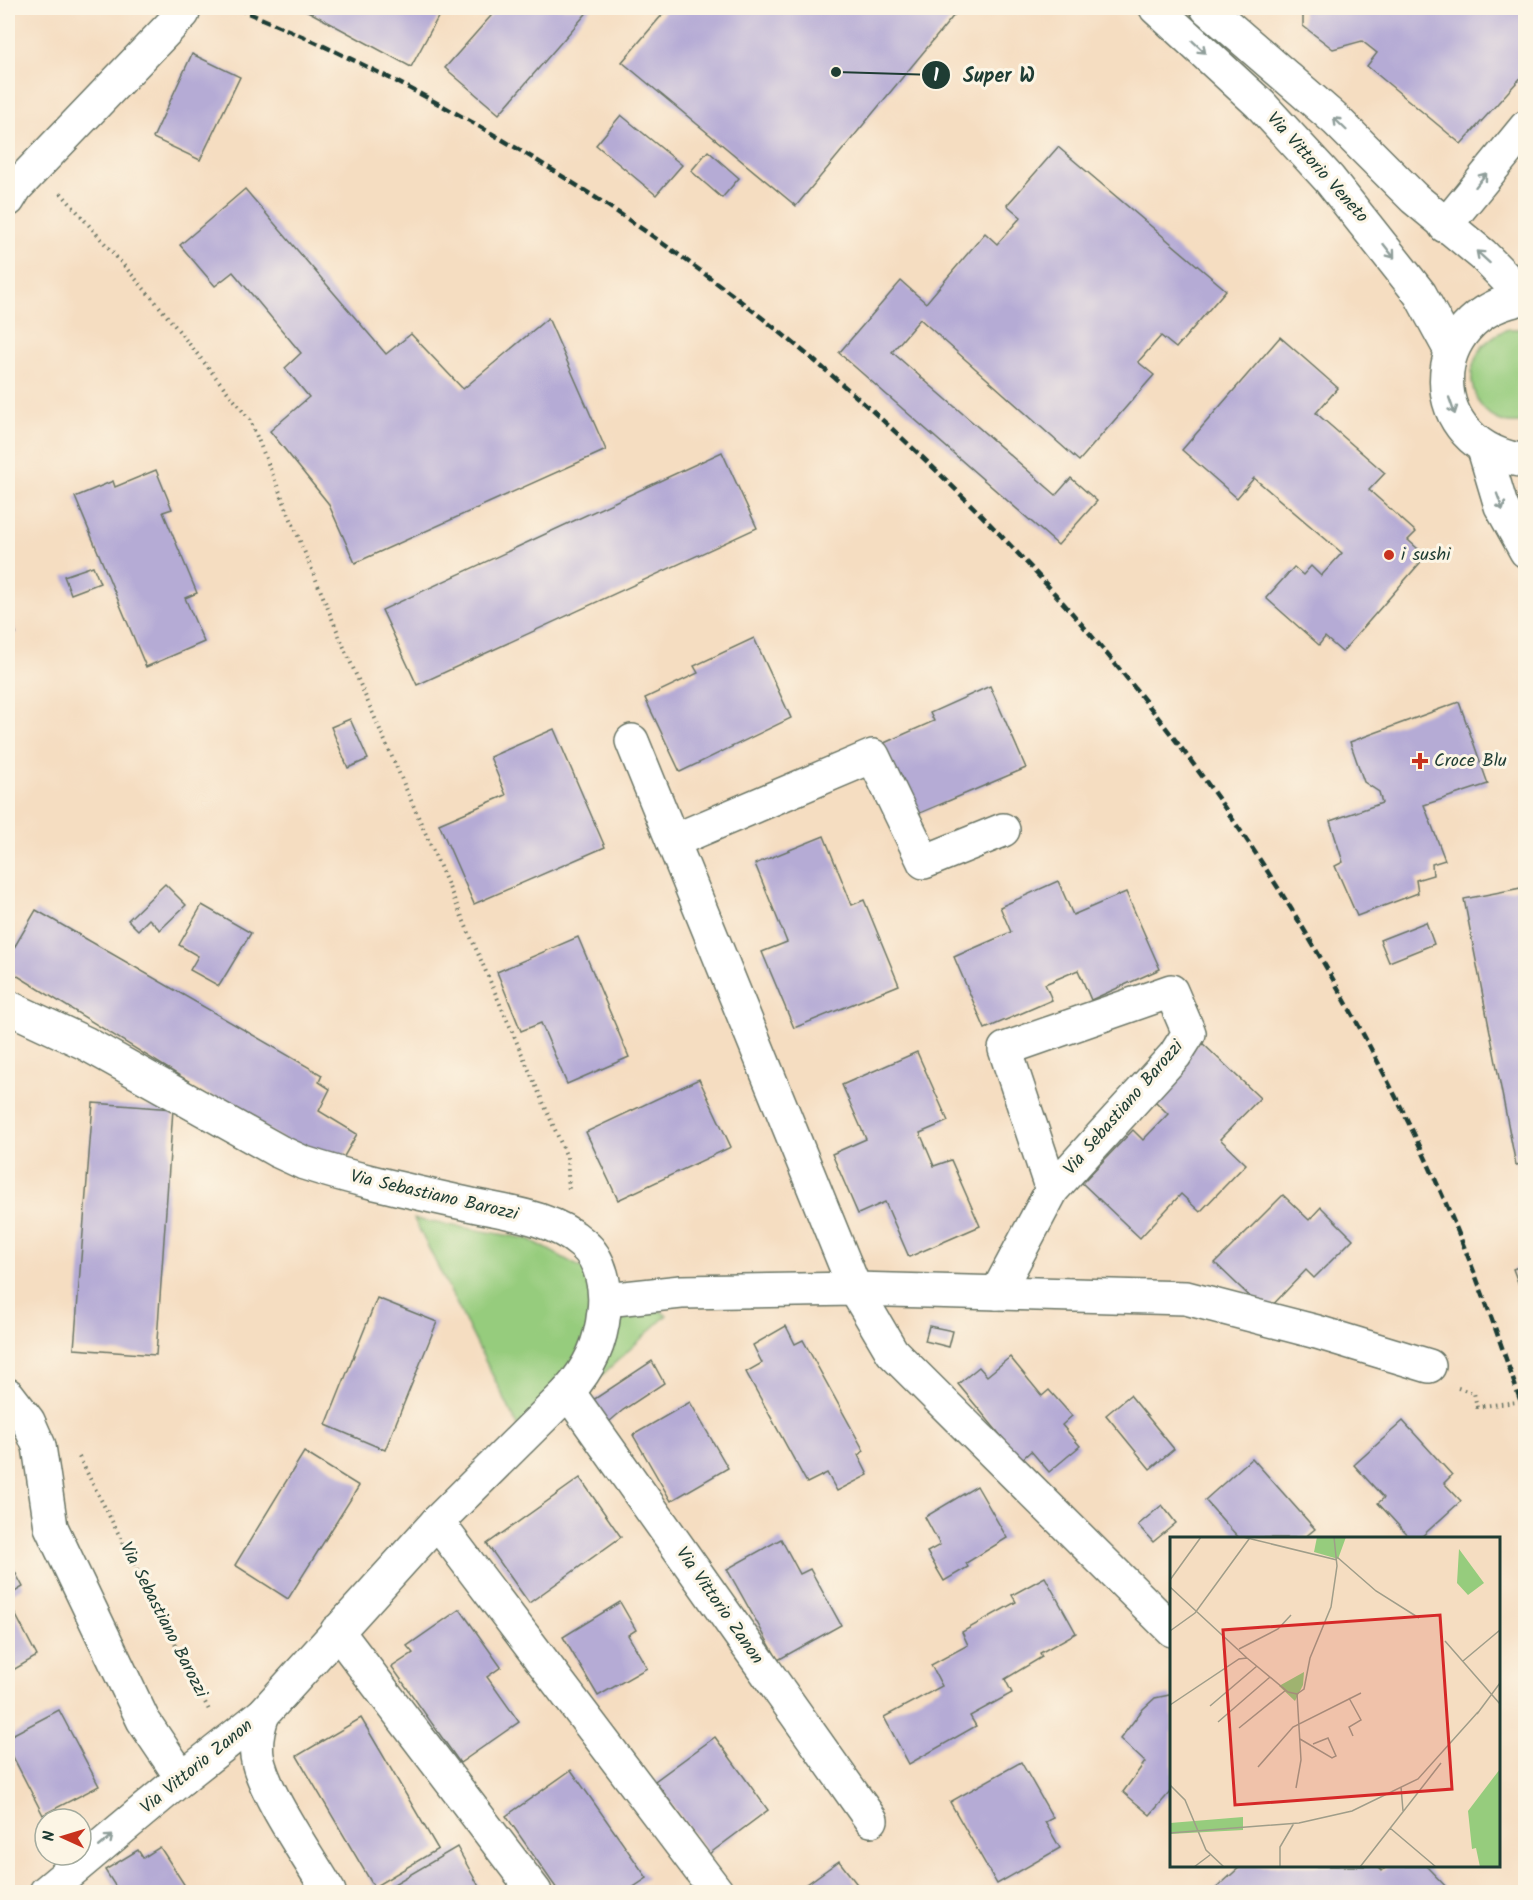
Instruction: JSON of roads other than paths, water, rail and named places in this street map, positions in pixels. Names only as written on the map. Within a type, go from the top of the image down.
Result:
[{"type":"street","name":"Via Vittorio Veneto","points":[[1156,8],[1260,104],[1329,178],[1420,294],[1451,351]]},
{"type":"street","points":[[1207,8],[1337,121],[1445,226],[1483,255],[1525,298]]},
{"type":"street","points":[[20,184],[183,13]]},
{"type":"street","points":[[1445,226],[1526,127]]},
{"type":"street","points":[[1525,298],[1501,302],[1479,313],[1463,330],[1451,351],[1446,379],[1450,406],[1463,430],[1484,449],[1505,459],[1526,462]]},
{"type":"street","points":[[1484,449],[1501,506],[1526,551]]},
{"type":"street","points":[[632,741],[855,1289],[892,1353],[1170,1628]]},
{"type":"street","points":[[673,841],[873,756],[924,862],[1003,830]]},
{"type":"street","name":"Via Sebastiano Barozzi","points":[[997,1293],[1052,1190],[1175,1055],[1189,1033],[1171,991],[1005,1049],[1052,1190]]},
{"type":"street","name":"Via Sebastiano Barozzi","points":[[8,1007],[85,1043],[278,1151],[304,1163],[528,1218],[570,1234],[585,1245],[595,1259],[603,1280],[606,1300]]},
{"type":"street","points":[[606,1300],[681,1292],[855,1289],[1186,1298],[1317,1332],[1429,1366]]},
{"type":"street","name":"Via Vittorio Zanon","points":[[46,1893],[182,1778],[227,1745],[263,1714],[437,1522],[568,1392],[586,1371],[596,1352],[603,1327],[606,1300]]},
{"type":"street","name":"Via Vittorio Zanon","points":[[568,1392],[871,1820]]},
{"type":"street","points":[[8,1395],[28,1421],[39,1446],[51,1527],[143,1720],[182,1778]]},
{"type":"street","points":[[437,1522],[717,1893]]},
{"type":"street","points":[[337,1631],[535,1893]]},
{"type":"street","points":[[263,1714],[258,1727],[257,1753],[265,1782],[329,1893]]},
{"type":"railway","points":[[236,8],[405,86],[567,179],[722,287],[869,408],[1005,540],[1130,682],[1242,833],[1339,990],[1397,1098],[1449,1210],[1485,1301],[1526,1416]]},
{"type":"place","name":"Super W","points":[[836,72]]},
{"type":"place","name":"i sushi","points":[[1389,555]]},
{"type":"place","name":"Croce Blu","points":[[1420,761]]}]
